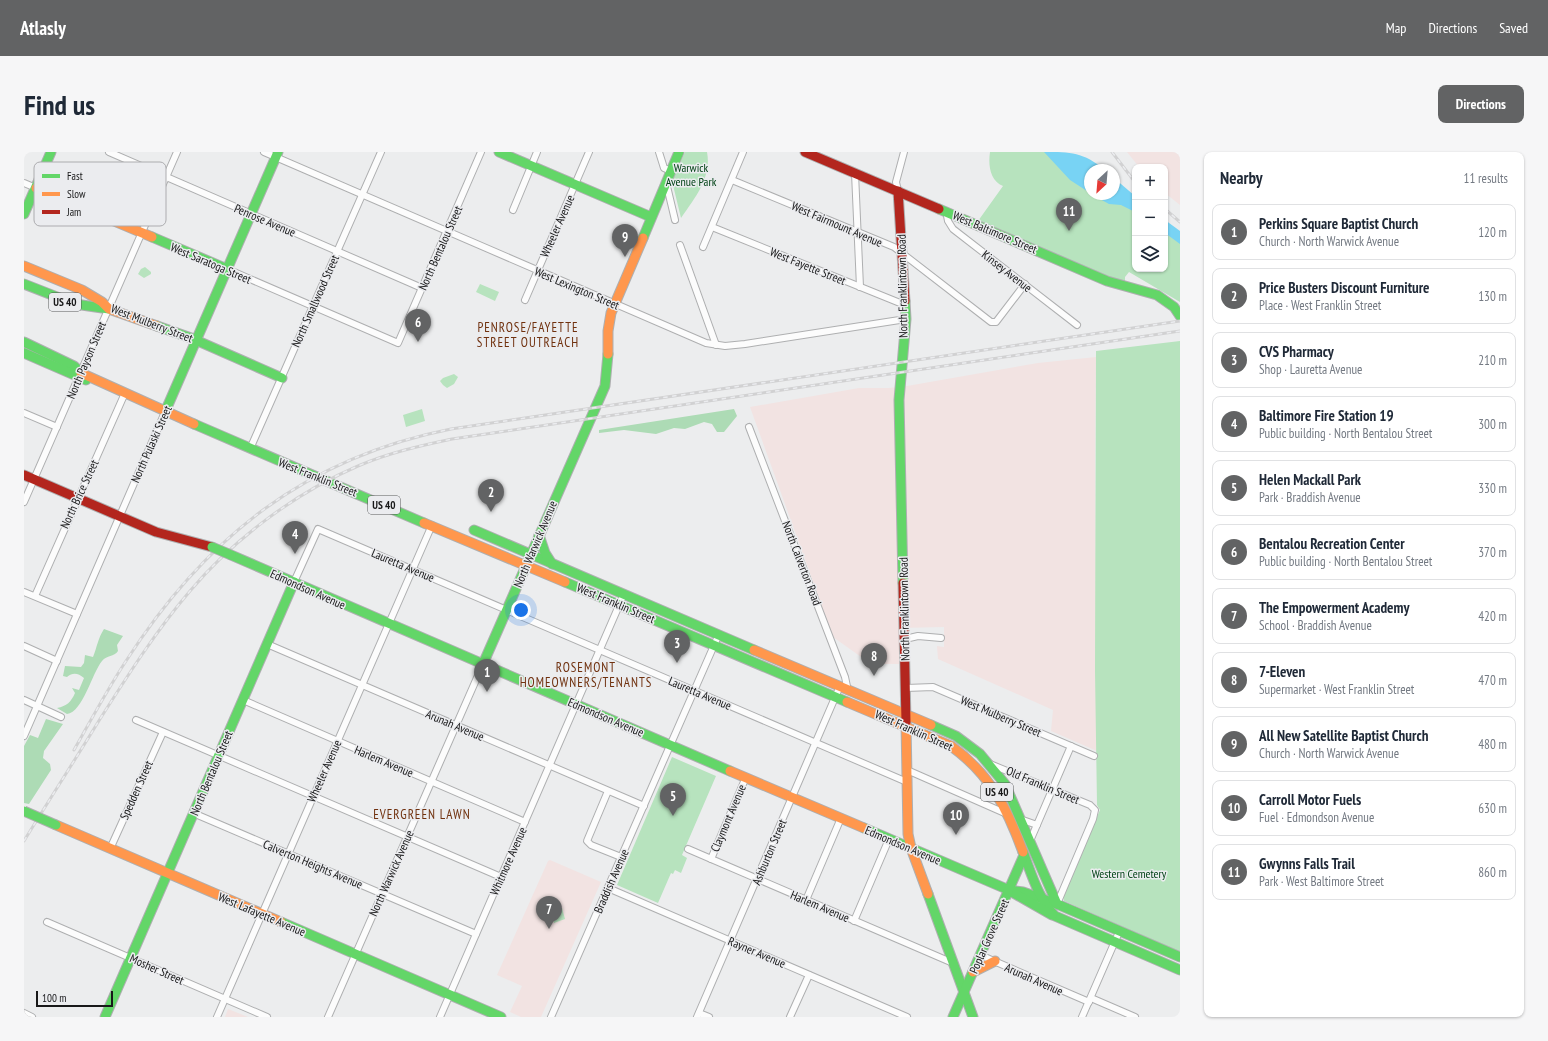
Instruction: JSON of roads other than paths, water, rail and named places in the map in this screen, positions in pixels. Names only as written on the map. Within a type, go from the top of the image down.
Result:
[{"type":"main road","points":[[47,162],[51,152]]},
{"type":"main road","points":[[499,152],[651,217]]},
{"type":"main road","name":"North Warwick Avenue","points":[[483,664],[607,381],[607,328],[614,304],[679,152]]},
{"type":"main road","name":"West Baltimore Street","points":[[805,152],[898,190],[1116,284],[1151,292],[1172,304],[1180,316]]},
{"type":"main road","name":"North Pulaski Street","points":[[165,412],[277,155]]},
{"type":"main road","name":"North Franklintown Road","points":[[898,190],[906,319],[899,400],[908,834],[911,848],[973,1017]]},
{"type":"main road","points":[[24,214],[34,192]]},
{"type":"main road","name":"West Saratoga Street","points":[[123,226],[227,269]]},
{"type":"main road","name":"West Mulberry Street","points":[[24,266],[82,290],[105,304],[108,309],[196,340],[282,378]]},
{"type":"main road","name":"US 40","points":[[24,284],[62,301],[78,306],[108,309]]},
{"type":"main road","points":[[24,342],[74,366],[80,375]]},
{"type":"main road","name":"US 40","points":[[24,346],[80,375]]},
{"type":"main road","name":"West Franklin Street","points":[[24,353],[116,389],[250,449],[951,746],[973,761],[995,789],[1024,855],[1040,898],[1043,904],[1055,916]]},
{"type":"main road","name":"Edmondson Avenue","points":[[24,476],[156,532],[212,547],[792,798],[1009,890],[1057,904],[1180,957]]},
{"type":"main road","name":"West Franklin Street","points":[[474,530],[956,736],[980,754],[1005,784],[1057,904]]},
{"type":"main road","points":[[539,535],[545,553],[552,564]]},
{"type":"main road","points":[[476,544],[489,544],[523,555],[530,554]]},
{"type":"main road","name":"North Bentalou Street","points":[[105,1017],[294,582]]},
{"type":"main road","name":"West Lafayette Avenue","points":[[24,811],[501,1017]]},
{"type":"main road","name":"Poplar Grove Street","points":[[953,1017],[1024,855]]},
{"type":"main road","name":"Edmondson Avenue","points":[[1009,890],[1020,898],[1055,916],[1180,970]]},
{"type":"main road","points":[[973,972],[995,961]]},
{"type":"street","name":"Penrose Avenue","points":[[109,152],[132,162]]},
{"type":"street","name":"North Payson Street","points":[[166,177],[177,152]]},
{"type":"street","name":"West Lexington Street","points":[[264,152],[277,155],[362,194],[699,341],[716,345],[745,344],[906,319]]},
{"type":"street","name":"North Smallwood Street","points":[[250,449],[380,152]]},
{"type":"street","name":"North Bentalou Street","points":[[398,343],[482,152]]},
{"type":"street","points":[[513,210],[537,152]]},
{"type":"street","name":"Wheeler Avenue","points":[[525,300],[589,152]]},
{"type":"street","points":[[659,152],[664,168],[671,171]]},
{"type":"street","points":[[703,247],[743,152]]},
{"type":"street","points":[[898,190],[896,182],[904,152]]},
{"type":"street","points":[[855,173],[860,287]]},
{"type":"street","name":"Penrose Avenue","points":[[166,177],[422,288]]},
{"type":"street","name":"West Fairmount Avenue","points":[[732,180],[894,247],[993,323],[996,322],[1025,284]]},
{"type":"street","points":[[666,182],[675,220]]},
{"type":"street","name":"West Saratoga Street","points":[[24,183],[34,187]]},
{"type":"street","name":"Kinsey Avenue","points":[[946,211],[948,221],[953,229],[1077,325]]},
{"type":"street","name":"North Payson Street","points":[[24,502],[145,226]]},
{"type":"street","name":"West Fayette Street","points":[[712,227],[905,305]]},
{"type":"street","points":[[680,244],[716,345]]},
{"type":"street","name":"West Saratoga Street","points":[[227,269],[398,343]]},
{"type":"street","name":"North Brice Street","points":[[35,596],[77,498],[125,393]]},
{"type":"street","name":"North Pulaski Street","points":[[24,736],[165,412]]},
{"type":"street","points":[[24,413],[57,427]]},
{"type":"street","name":"North Calverton Road","points":[[749,427],[845,688]]},
{"type":"street","name":"Wheeler Avenue","points":[[217,1017],[432,525]]},
{"type":"street","name":"North Bentalou Street","points":[[294,582],[318,528]]},
{"type":"street","name":"Lauretta Avenue","points":[[318,528],[907,782]]},
{"type":"street","points":[[24,592],[77,614]]},
{"type":"street","name":"Whitmore Avenue","points":[[440,1017],[624,594]]},
{"type":"street","name":"Braddish Avenue","points":[[551,1017],[719,634]]},
{"type":"street","points":[[904,639],[918,636],[941,638]]},
{"type":"street","name":"Arunah Avenue","points":[[267,644],[644,806]]},
{"type":"street","points":[[24,646],[57,661]]},
{"type":"street","name":"North Warwick Avenue","points":[[328,1017],[483,664]]},
{"type":"street","name":"West Mulberry Street","points":[[906,688],[933,687],[1094,756]]},
{"type":"street","points":[[840,698],[845,688]]},
{"type":"street","name":"Ashburton Street","points":[[698,1015],[816,743],[845,688]]},
{"type":"street","points":[[24,700],[61,717]]},
{"type":"street","name":"Harlem Avenue","points":[[243,700],[525,822]]},
{"type":"street","points":[[136,720],[501,877]]},
{"type":"street","name":"Spedden Street","points":[[110,849],[162,732]]},
{"type":"street","points":[[1030,842],[1071,746]]},
{"type":"street","name":"Old Franklin Street","points":[[989,763],[1090,805],[1095,810],[1093,819],[1057,904]]},
{"type":"street","points":[[907,770],[1007,814],[1037,825]]},
{"type":"street","name":"Claymont Avenue","points":[[711,859],[746,778]]},
{"type":"street","points":[[608,791],[587,840],[591,845],[621,857]]},
{"type":"street","name":"Calverton Heights Avenue","points":[[194,813],[476,934]]},
{"type":"street","points":[[806,900],[841,818]]},
{"type":"street","points":[[854,921],[889,839]]},
{"type":"street","name":"Harlem Avenue","points":[[688,850],[953,963]]},
{"type":"street","name":"Rayner Avenue","points":[[608,888],[907,1017]]},
{"type":"street","name":"Mosher Street","points":[[47,922],[267,1017]]},
{"type":"street","points":[[1082,1017],[1119,932]]},
{"type":"street","name":"Arunah Avenue","points":[[980,955],[1135,1017]]},
{"type":"street","points":[[790,1017],[809,975]]},
{"type":"street","points":[[24,1013],[32,1017]]},
{"type":"street","points":[[698,1015],[709,1017]]},
{"type":"water","points":[[1044,152],[1076,154],[1083,156],[1097,164],[1084,164],[1084,189],[1070,180]]},
{"type":"water","points":[[1120,183],[1132,193],[1132,210],[1121,205],[1109,204],[1102,200],[1120,200]]},
{"type":"water","points":[[1168,222],[1180,231],[1180,244],[1168,235]]},
{"type":"railway","points":[[1112,152],[1132,178]]},
{"type":"railway","points":[[1168,212],[1180,222]]},
{"type":"railway","points":[[74,750],[126,661],[157,617],[190,577],[225,541],[263,510],[305,483],[350,460],[398,442],[451,429],[1180,321]]},
{"type":"railway","points":[[24,841],[100,719],[154,637],[207,572],[226,553],[267,519],[311,490],[334,477],[369,461],[416,447],[452,439],[1180,331]]},
{"type":"place","name":"Gwynns Falls Trail","points":[[1069,231]]},
{"type":"place","name":"All New Satellite Baptist Church","points":[[625,257]]},
{"type":"place","name":"Bentalou Recreation Center","points":[[418,342]]},
{"type":"place","name":"Price Busters Discount Furniture","points":[[491,512]]},
{"type":"place","name":"Baltimore Fire Station 19","points":[[295,554]]},
{"type":"place","name":"CVS Pharmacy","points":[[677,663]]},
{"type":"place","name":"7-Eleven","points":[[874,676]]},
{"type":"place","name":"Perkins Square Baptist Church","points":[[487,692]]},
{"type":"place","name":"Helen Mackall Park","points":[[673,816]]},
{"type":"place","name":"Carroll Motor Fuels","points":[[956,835]]},
{"type":"place","name":"The Empowerment Academy","points":[[549,929]]},
{"type":"district","name":"PENROSE/FAYETTE STREET OUTREACH","points":[[528,334]]},
{"type":"district","name":"ROSEMONT HOMEOWNERS/TENANTS","points":[[586,674]]},
{"type":"district","name":"EVERGREEN LAWN","points":[[422,814]]},
{"type":"park label","name":"Warwick Avenue Park","points":[[691,174]]},
{"type":"park label","name":"Western Cemetery","points":[[1129,873]]}]
